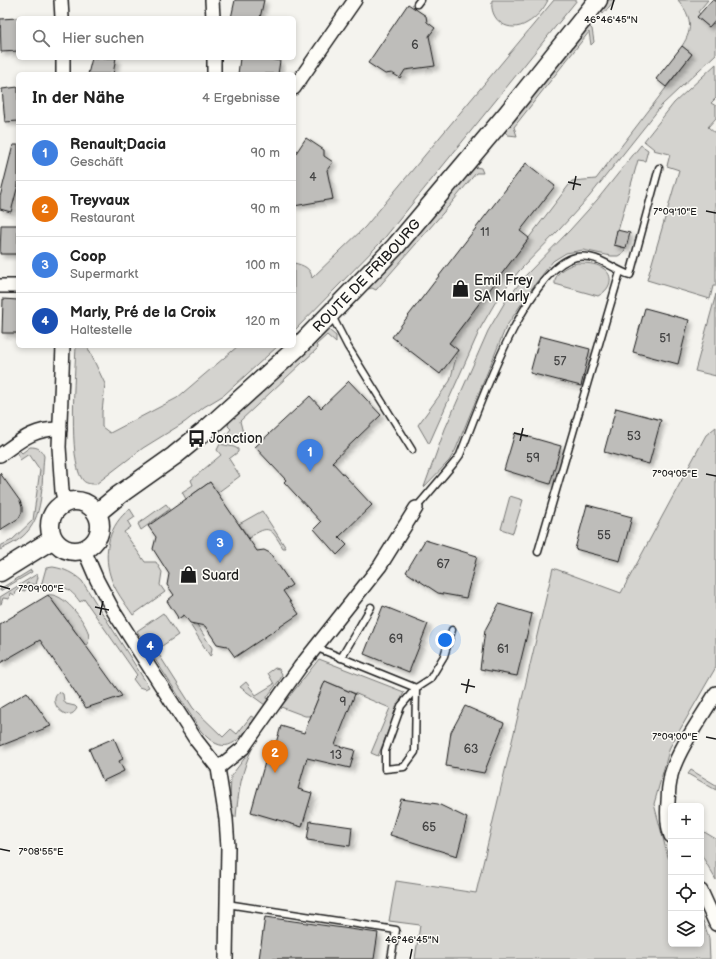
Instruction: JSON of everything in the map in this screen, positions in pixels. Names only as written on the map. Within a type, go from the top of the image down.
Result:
[{"type":"main road","name":"ROUTE DE FRIBOURG","points":[[97,514],[119,495],[174,456],[207,429],[299,346],[395,247],[508,114],[598,0]]},
{"type":"main road","points":[[72,501],[86,503],[97,514],[100,520],[100,529],[97,538],[92,545],[84,550],[67,550],[59,546],[53,539],[50,532],[51,518],[59,506],[72,501]]},
{"type":"main road","points":[[0,572],[53,539]]},
{"type":"street","points":[[61,0],[62,16]]},
{"type":"street","points":[[212,0],[213,16]]},
{"type":"street","points":[[296,85],[355,0]]},
{"type":"street","points":[[62,60],[63,72]]},
{"type":"street","points":[[214,60],[214,72]]},
{"type":"street","points":[[0,286],[16,286]]},
{"type":"street","points":[[63,348],[60,430],[62,491],[65,503]]},
{"type":"street","points":[[0,455],[34,432],[51,429],[60,430]]},
{"type":"street","points":[[218,768],[243,748],[268,710],[315,647],[380,566],[416,508]]},
{"type":"street","points":[[84,550],[97,580],[114,612],[196,740],[218,768],[226,819],[228,847],[226,959]]},
{"type":"street","points":[[668,824],[667,810],[672,774],[682,750],[716,693]]},
{"type":"street","points":[[704,898],[716,924]]},
{"type":"lane","points":[[416,508],[450,470],[460,455],[509,335],[524,308],[553,271],[569,259],[586,256],[605,262],[620,272],[630,275],[659,168]]},
{"type":"lane","points":[[538,552],[620,272]]},
{"type":"lane","points":[[330,314],[348,347],[412,450]]},
{"type":"lane","points":[[340,658],[371,607]]},
{"type":"lane","points":[[416,688],[415,752],[404,767],[385,769],[385,751],[401,706],[416,688],[430,679],[444,656],[452,630]]},
{"type":"lane","points":[[315,647],[416,688]]},
{"type":"lane","points":[[227,904],[396,930],[391,959]]},
{"type":"shaded area","points":[[492,0],[548,0],[534,19],[520,26],[514,27],[502,24],[497,19],[492,7]]},
{"type":"shaded area","points":[[554,0],[577,0],[382,241],[296,329],[296,264],[308,269],[312,278],[365,227]]},
{"type":"shaded area","points":[[606,0],[615,0],[603,14],[602,7]]},
{"type":"shaded area","points":[[678,0],[708,0],[698,12],[700,14],[697,17],[709,27],[713,23],[716,25],[716,54],[662,105],[589,197],[519,271],[499,296],[481,327],[429,444],[418,425],[450,381],[458,350],[449,343],[572,181],[596,179],[692,54],[682,46],[686,40],[689,22],[686,11]]},
{"type":"shaded area","points":[[590,27],[592,29],[594,42],[591,45],[589,32],[514,127],[517,136],[508,135],[504,128],[584,28]]},
{"type":"shaded area","points":[[716,64],[716,98],[711,103],[716,106],[716,118],[708,127],[716,134],[716,286],[713,286],[710,299],[647,280],[679,170],[667,166],[670,154],[653,150],[654,149],[644,141],[674,103]]},
{"type":"shaded area","points":[[641,145],[648,150],[645,161],[638,160],[614,245],[626,248],[623,253],[618,256],[611,256],[583,250],[566,253],[553,261],[532,288],[506,327],[455,451],[449,461],[424,487],[445,429],[488,331],[505,302],[526,275],[597,200]]},
{"type":"shaded area","points":[[475,167],[481,168],[483,173],[476,173],[376,290],[372,288],[368,289],[405,248]]},
{"type":"shaded area","points":[[577,263],[596,265],[608,273],[610,276],[609,285],[603,293],[598,296],[555,284],[557,276],[562,270]]},
{"type":"shaded area","points":[[716,294],[716,376],[695,371]]},
{"type":"shaded area","points":[[329,330],[336,336],[336,343],[327,335],[316,345],[318,348],[240,421],[244,437],[238,444],[222,441],[231,429],[228,426],[229,422],[326,331]]},
{"type":"shaded area","points":[[76,348],[88,348],[105,384],[102,427],[110,433],[177,398],[236,348],[276,348],[224,395],[204,407],[185,422],[143,448],[96,484],[90,484],[83,481],[78,469],[75,454],[73,415]]},
{"type":"shaded area","points":[[716,427],[716,667],[670,747],[654,804],[668,857],[668,947],[704,947],[704,924],[709,938],[710,959],[415,959],[420,925],[389,921],[396,881],[476,893],[553,568],[621,593],[706,435]]},
{"type":"shaded area","points":[[220,444],[238,449],[238,452],[229,459],[240,476],[217,493],[210,482],[186,499],[182,492],[193,485],[191,480],[221,455],[217,450]]},
{"type":"shaded area","points":[[30,447],[39,449],[44,456],[42,489],[38,510],[35,520],[22,537],[0,550],[0,546],[12,540],[33,520],[40,470],[29,454],[20,460],[17,451],[19,450],[22,453]]},
{"type":"shaded area","points":[[510,496],[523,500],[513,533],[501,529]]},
{"type":"shaded area","points":[[166,504],[170,509],[141,530],[138,524]]},
{"type":"shaded area","points":[[130,509],[135,517],[128,522],[131,527],[124,532],[145,562],[156,562],[162,572],[160,585],[165,592],[133,615],[114,586],[110,575],[107,557],[113,530],[117,522]]},
{"type":"shaded area","points":[[262,511],[286,548],[283,548],[276,536],[269,530],[256,533],[249,538],[239,524]]},
{"type":"shaded area","points":[[53,567],[69,572],[82,581],[149,687],[145,689],[139,687],[133,679],[137,675],[84,599],[80,602],[73,593],[59,585],[41,586],[46,568]]},
{"type":"shaded area","points":[[31,570],[32,572],[0,591],[0,589]]},
{"type":"shaded area","points":[[37,574],[38,577],[36,585],[27,583],[25,591],[17,589],[15,595],[10,593],[9,599],[3,598],[0,604],[0,597]]},
{"type":"shaded area","points":[[48,595],[54,595],[60,598],[78,614],[86,627],[89,636],[89,641],[86,646]]},
{"type":"shaded area","points":[[163,613],[178,635],[156,650],[193,708],[223,737],[231,729],[237,734],[251,716],[256,719],[255,722],[252,722],[235,742],[229,745],[216,744],[201,731],[137,631]]},
{"type":"shaded area","points":[[196,623],[212,648],[210,656],[191,626]]},
{"type":"shaded area","points":[[319,659],[404,692],[378,756],[371,753],[390,708],[325,681],[311,716],[305,716],[281,707]]},
{"type":"shaded area","points":[[275,668],[279,669],[282,674],[281,678],[267,697],[268,702],[265,705],[240,687],[246,682],[256,695],[274,684],[268,673]]},
{"type":"shaded area","points":[[60,692],[63,694],[66,704],[77,708],[73,713],[64,713],[56,706],[56,696]]},
{"type":"shaded area","points":[[251,746],[253,747],[241,781],[236,817],[233,817],[230,799],[231,776],[244,759]]},
{"type":"shaded area","points":[[691,770],[716,785],[716,790],[688,774]]},
{"type":"shaded area","points":[[704,832],[716,839],[716,880],[704,859]]},
{"type":"building","points":[[235,0],[264,0],[260,16],[231,16]]},
{"type":"building","points":[[712,0],[716,0],[716,19],[709,27],[697,17]]},
{"type":"building","points":[[408,4],[426,16],[427,22],[435,28],[429,36],[435,66],[405,70],[400,78],[392,73],[385,74],[368,63]]},
{"type":"building","points":[[16,18],[16,51],[1,52],[0,19]]},
{"type":"building","points":[[682,46],[692,54],[666,87],[656,79]]},
{"type":"building","points":[[92,60],[116,60],[113,72],[88,72]]},
{"type":"building","points":[[240,60],[280,61],[278,72],[238,72]]},
{"type":"building","points":[[16,87],[16,121],[5,122],[2,89]]},
{"type":"building","points":[[306,138],[324,150],[324,156],[333,162],[327,170],[333,199],[296,206],[296,153]]},
{"type":"building","points":[[13,145],[16,145],[16,193],[11,212],[0,209],[0,197]]},
{"type":"building","name":"Emil Frey SA Marly","points":[[526,163],[555,186],[520,231],[529,238],[449,343],[458,350],[440,374],[392,337]]},
{"type":"building","points":[[1,225],[16,225],[16,254],[0,254]]},
{"type":"building","points":[[617,230],[630,233],[626,248],[614,245]]},
{"type":"building","points":[[3,299],[16,300],[16,333],[2,333]]},
{"type":"building","points":[[645,308],[689,320],[678,364],[633,352]]},
{"type":"building","points":[[540,336],[590,349],[581,386],[530,373]]},
{"type":"building","points":[[349,381],[381,415],[332,462],[372,505],[339,537],[347,545],[337,555],[314,529],[321,522],[284,482],[286,480],[255,447],[310,396],[321,408]]},
{"type":"building","points":[[616,408],[661,420],[649,464],[604,452]]},
{"type":"building","points":[[515,433],[561,446],[550,484],[504,470]]},
{"type":"building","points":[[0,473],[20,501],[22,512],[19,518],[0,530]]},
{"type":"building","points":[[210,482],[257,551],[264,550],[270,553],[292,585],[283,591],[299,614],[235,657],[227,646],[217,644],[205,626],[190,623],[184,615],[178,619],[167,601],[174,595],[167,585],[169,574],[153,549],[156,537],[148,526]]},
{"type":"building","points":[[587,505],[632,517],[620,561],[575,549]]},
{"type":"building","points":[[425,540],[477,556],[466,598],[438,593],[406,572]]},
{"type":"building","points":[[48,595],[122,696],[86,708],[40,640],[0,663],[0,624]]},
{"type":"building","points":[[499,604],[532,614],[517,676],[480,669],[485,630]]},
{"type":"building","points":[[383,606],[428,624],[409,672],[364,654]]},
{"type":"building","points":[[325,681],[355,694],[335,745],[355,750],[350,768],[307,758],[298,789],[312,793],[302,827],[251,812],[271,741],[276,743],[281,726],[304,733]]},
{"type":"building","points":[[27,692],[51,726],[0,746],[0,708]]},
{"type":"building","points":[[465,706],[504,723],[484,773],[446,766],[451,732]]},
{"type":"building","points":[[114,738],[123,759],[119,761],[124,771],[103,781],[89,749]]},
{"type":"building","points":[[401,799],[438,804],[467,818],[457,856],[390,835]]},
{"type":"building","points":[[310,821],[352,827],[350,846],[307,840]]},
{"type":"building","points":[[265,917],[378,933],[374,959],[259,959]]},
{"type":"place","name":"Emil Frey SA Marly","points":[[461,288]]},
{"type":"place","name":"Jonction","points":[[196,438]]},
{"type":"place","name":"Renault;Dacia","points":[[310,472]]},
{"type":"place","name":"Coop","points":[[220,563]]},
{"type":"place","name":"Suard","points":[[189,575]]},
{"type":"place","name":"Marly, Pré de la Croix","points":[[150,666]]},
{"type":"place","name":"Treyvaux","points":[[275,773]]}]
